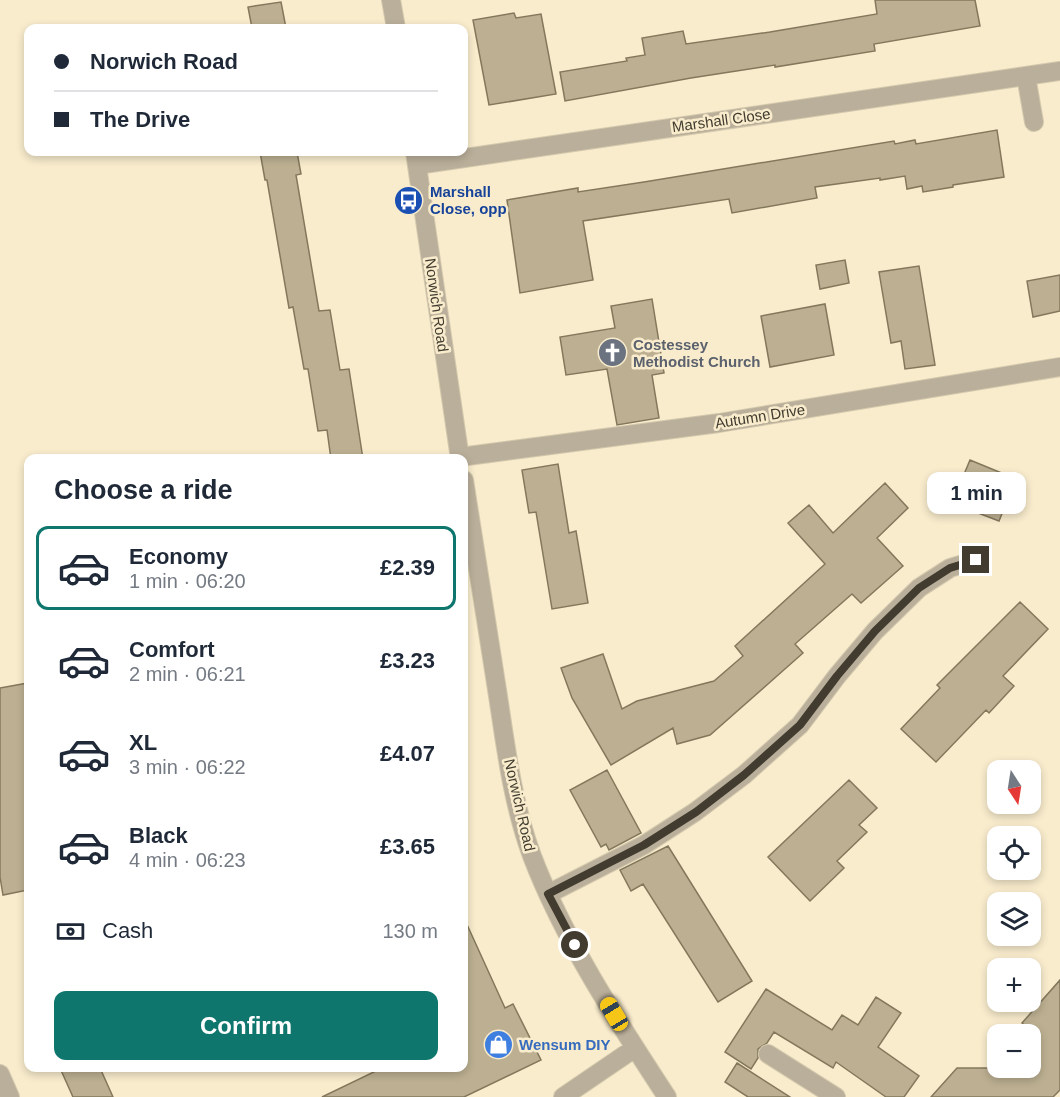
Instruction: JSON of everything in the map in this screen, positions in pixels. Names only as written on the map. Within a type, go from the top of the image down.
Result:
[{"type":"street","points":[[391,0],[395,24]]},
{"type":"street","name":"Marshall Close","points":[[468,151],[1060,71]]},
{"type":"street","points":[[1026,76],[1034,122]]},
{"type":"street","name":"Marshall Close","points":[[416,158],[431,156]]},
{"type":"street","name":"Norwich Road","points":[[416,158],[459,454]]},
{"type":"street","name":"Autumn Drive","points":[[468,457],[719,423],[1060,367]]},
{"type":"street","name":"Norwich Road","points":[[468,505],[517,806],[531,854],[548,894],[594,979],[667,1097]]},
{"type":"street","points":[[548,894],[644,845],[696,812],[744,775],[800,725],[875,631],[919,588],[950,568],[976,560]]},
{"type":"street","points":[[563,1097],[635,1048]]},
{"type":"street","points":[[768,1054],[835,1097]]},
{"type":"street","points":[[0,1074],[10,1097]]},
{"type":"building","points":[[875,0],[975,0],[980,26],[874,44],[875,51],[691,78],[565,101],[560,72],[627,61],[626,58],[645,55],[642,38],[683,31],[686,44],[770,32],[877,14]]},
{"type":"building","points":[[281,2],[285,24],[251,24],[248,7]]},
{"type":"building","points":[[514,13],[516,18],[541,14],[556,94],[489,105],[473,20]]},
{"type":"building","points":[[997,130],[1004,177],[923,192],[922,186],[907,189],[905,176],[880,180],[880,178],[815,187],[817,198],[732,213],[729,199],[583,221],[593,280],[520,293],[507,200],[578,188],[578,192],[644,182],[894,141],[895,144],[915,140],[916,144]]},
{"type":"building","points":[[261,156],[298,156],[301,174],[296,175],[319,311],[330,310],[340,370],[349,369],[362,454],[330,454],[327,430],[318,431],[308,369],[304,369],[293,307],[289,308],[267,180],[265,180]]},
{"type":"building","points":[[845,260],[849,283],[820,289],[816,265]]},
{"type":"building","points":[[919,266],[935,365],[905,369],[901,341],[891,343],[879,272]]},
{"type":"building","points":[[1060,275],[1060,311],[1033,317],[1027,281]]},
{"type":"building","name":"Costessey Methodist Church","points":[[652,299],[664,373],[652,375],[659,418],[617,425],[607,369],[566,375],[560,337],[615,328],[611,306]]},
{"type":"building","points":[[825,304],[834,355],[770,367],[761,316]]},
{"type":"building","points":[[970,460],[1016,479],[999,521],[952,503]]},
{"type":"building","points":[[558,464],[569,533],[576,531],[588,603],[552,609],[536,512],[529,513],[522,470]]},
{"type":"building","points":[[885,483],[908,508],[877,538],[903,566],[861,603],[852,594],[795,644],[803,653],[710,735],[677,744],[673,728],[611,765],[572,698],[561,668],[603,654],[622,709],[637,701],[714,681],[743,656],[735,646],[825,564],[788,523],[809,505],[833,533]]},
{"type":"building","points":[[1020,602],[1048,629],[1003,676],[1014,686],[989,713],[986,710],[936,762],[901,729],[940,688],[937,685]]},
{"type":"building","points":[[24,684],[24,891],[3,895],[0,877],[0,688]]},
{"type":"building","points":[[607,770],[641,833],[609,850],[606,844],[601,847],[570,790]]},
{"type":"building","points":[[849,780],[877,808],[859,825],[867,832],[837,861],[844,868],[810,901],[768,857]]},
{"type":"building","points":[[668,846],[752,981],[718,1002],[643,884],[631,891],[620,870]]},
{"type":"building","points":[[468,927],[505,1008],[513,1004],[541,1060],[464,1097],[322,1097],[374,1072],[468,1072]]},
{"type":"building","points":[[1060,980],[1060,1090],[1053,1097],[931,1097],[957,1068],[987,1068],[987,1078],[1041,1078],[1041,1024],[1022,1023],[1032,1012],[1041,1012],[1041,1002]]},
{"type":"building","points":[[766,989],[832,1030],[842,1015],[858,1025],[876,997],[901,1013],[878,1047],[919,1076],[904,1097],[886,1097],[836,1062],[833,1068],[774,1032],[767,1043],[758,1049],[758,1058],[751,1069],[725,1052]]},
{"type":"building","points":[[737,1063],[790,1097],[748,1097],[725,1082]]},
{"type":"building","points":[[62,1072],[102,1072],[113,1097],[73,1097]]},
{"type":"place","name":"Marshall Close, opp","points":[[409,200]]},
{"type":"place","name":"Costessey Methodist Church","points":[[612,353]]},
{"type":"place","name":"Wensum DIY","points":[[498,1044]]},
{"type":"route","points":[[575,945],[548,894],[644,845],[696,812],[744,775],[800,725],[875,631],[919,588],[950,568],[976,560]]}]
